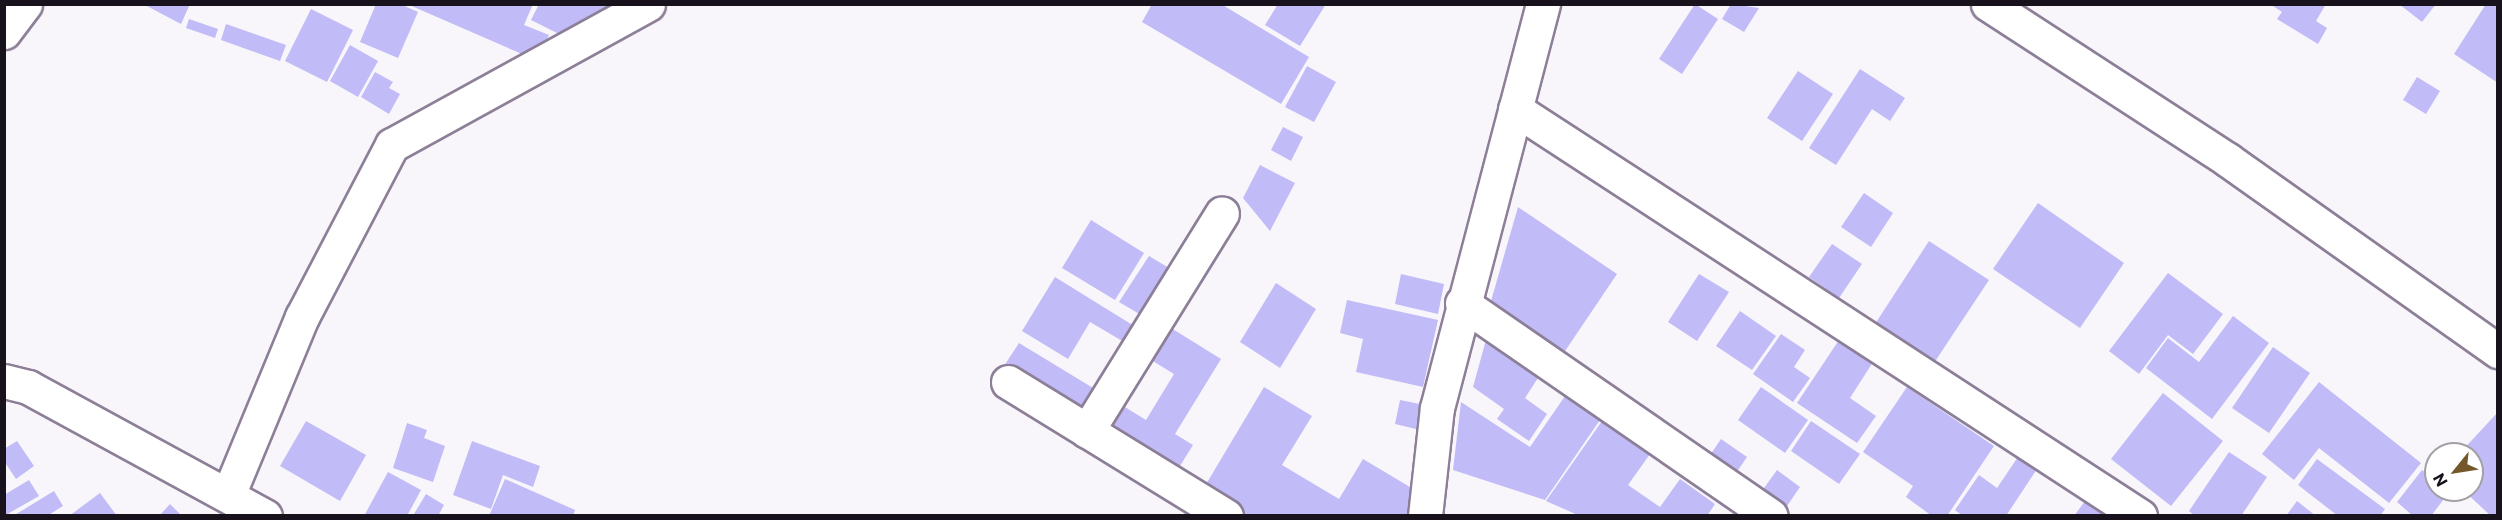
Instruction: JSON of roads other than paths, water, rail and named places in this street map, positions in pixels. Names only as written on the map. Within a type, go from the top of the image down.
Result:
[{"type":"street","points":[[4,32],[25,4]]},
{"type":"street","points":[[4,381],[28,387],[240,506],[302,317],[392,145],[648,4]]},
{"type":"street","points":[[1425,516],[1437,408],[1462,303],[1543,4]]},
{"type":"street","points":[[1988,4],[2228,160],[2498,351]]},
{"type":"street","points":[[1515,109],[2140,516]]},
{"type":"street","points":[[1087,431],[1222,213]]},
{"type":"street","points":[[1462,303],[1771,516]]},
{"type":"street","points":[[1008,382],[1226,516]]}]
